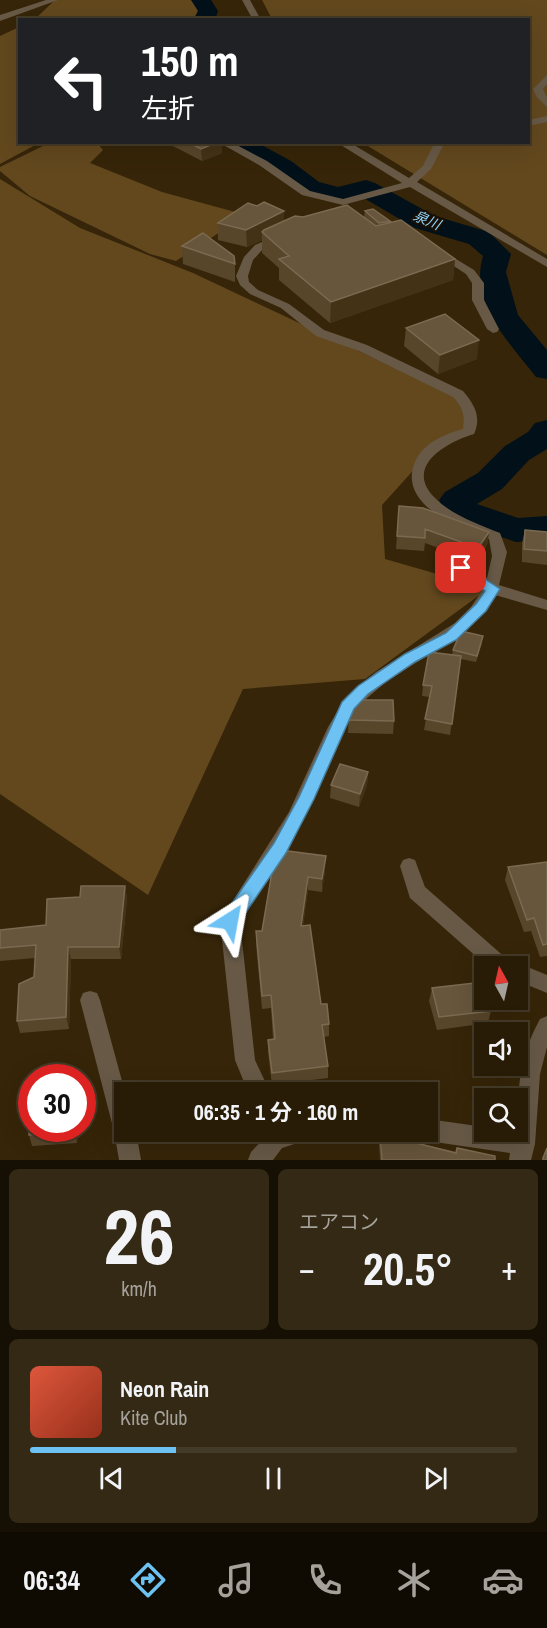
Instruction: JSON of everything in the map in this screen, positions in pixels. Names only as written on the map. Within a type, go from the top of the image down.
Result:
[{"type":"street","points":[[0,18],[54,0]]},
{"type":"street","points":[[246,0],[256,18]]},
{"type":"street","points":[[547,78],[538,89],[547,104]]},
{"type":"street","points":[[530,123],[547,119]]},
{"type":"street","points":[[227,144],[263,163],[306,193],[343,208],[409,184],[427,167],[439,144]]},
{"type":"street","points":[[344,144],[547,264]]},
{"type":"street","points":[[255,1082],[245,1060],[230,921],[280,848],[306,799],[348,706],[363,690],[451,636],[481,608],[493,589],[502,549],[495,536],[475,530],[444,515],[425,498],[417,480],[419,464],[440,442],[469,431],[472,416],[468,404],[458,394],[363,348],[320,333],[285,306],[254,292],[244,283],[242,276],[248,259],[259,248],[291,232]]},
{"type":"street","points":[[431,246],[470,272],[478,283],[478,300],[493,329]]},
{"type":"street","points":[[461,568],[493,589],[547,605]]},
{"type":"street","points":[[409,866],[417,892],[490,956]]},
{"type":"street","points":[[528,976],[547,984]]},
{"type":"street","points":[[90,1000],[114,1088]]},
{"type":"street","points":[[438,1132],[522,1152],[530,1065],[543,1039]]},
{"type":"street","points":[[127,1142],[130,1160]]},
{"type":"street","points":[[259,1160],[270,1142]]},
{"type":"shaded area","points":[[55,0],[196,0],[198,11],[194,18],[36,18]]},
{"type":"shaded area","points":[[262,0],[547,0],[547,255],[365,144],[530,144],[530,18],[271,18]]},
{"type":"shaded area","points":[[18,27],[18,144],[37,144],[0,164],[0,36]]},
{"type":"shaded area","points":[[43,144],[98,144],[103,150],[90,163],[162,192],[246,215],[176,261],[150,254],[30,196],[0,171],[0,167],[45,145]]},
{"type":"shaded area","points":[[0,179],[80,228],[193,273],[465,401],[469,431],[419,464],[382,505],[385,559],[479,586],[485,591],[365,679],[243,689],[148,895],[0,794]]},
{"type":"building","points":[[192,144],[213,144],[201,149]]},
{"type":"building","points":[[264,202],[284,211],[246,230],[218,223],[248,203],[257,206]]},
{"type":"building","points":[[347,205],[376,226],[401,220],[455,259],[331,302],[279,259],[289,256],[262,232],[295,216],[303,217]]},
{"type":"building","points":[[373,209],[390,221],[379,223],[365,211]]},
{"type":"building","points":[[203,233],[234,256],[235,264],[182,246]]},
{"type":"building","points":[[445,314],[479,340],[440,355],[406,328]]},
{"type":"building","points":[[399,506],[423,508],[489,532],[478,548],[425,529],[425,538],[397,536]]},
{"type":"building","points":[[525,530],[547,532],[547,551],[524,549]]},
{"type":"building","points":[[461,631],[483,636],[477,656],[453,650]]},
{"type":"building","points":[[429,652],[461,656],[452,724],[425,719],[432,686],[423,685]]},
{"type":"building","points":[[358,700],[393,700],[394,721],[349,720],[349,714]]},
{"type":"building","points":[[340,764],[368,772],[360,794],[331,785]]},
{"type":"building","points":[[280,850],[326,856],[322,879],[308,877],[301,926],[310,925],[321,1004],[327,1004],[329,1024],[322,1025],[328,1066],[272,1073],[268,1040],[275,1039],[271,995],[262,996],[256,931],[262,931],[272,863]]},
{"type":"building","points":[[547,862],[547,944],[543,945],[534,918],[527,920],[508,867]]},
{"type":"building","points":[[81,886],[125,886],[119,947],[68,947],[66,1017],[17,1021],[19,984],[34,977],[36,945],[0,948],[0,930],[46,925],[47,899],[80,897]]},
{"type":"building","points":[[474,983],[474,1010],[491,1011],[439,1017],[432,988]]},
{"type":"building","points":[[381,1142],[412,1142],[456,1153],[457,1148],[495,1156],[495,1160],[382,1160]]},
{"type":"building","points":[[547,1148],[547,1160],[543,1160],[543,1158]]},
{"type":"waterway","name":"泉川","points":[[201,0],[208,11],[205,18]]},
{"type":"waterway","name":"泉川","points":[[240,144],[282,166],[310,187],[337,195],[366,188],[425,222],[479,238],[497,254],[492,272],[504,316],[547,370]]},
{"type":"waterway","name":"泉川","points":[[547,430],[540,439],[517,453],[490,481],[457,500],[461,511],[516,530],[547,528]]},
{"type":"route","points":[[230,921],[280,848],[306,799],[348,706],[363,690],[410,658],[451,636],[481,608],[493,589],[461,568]]}]
